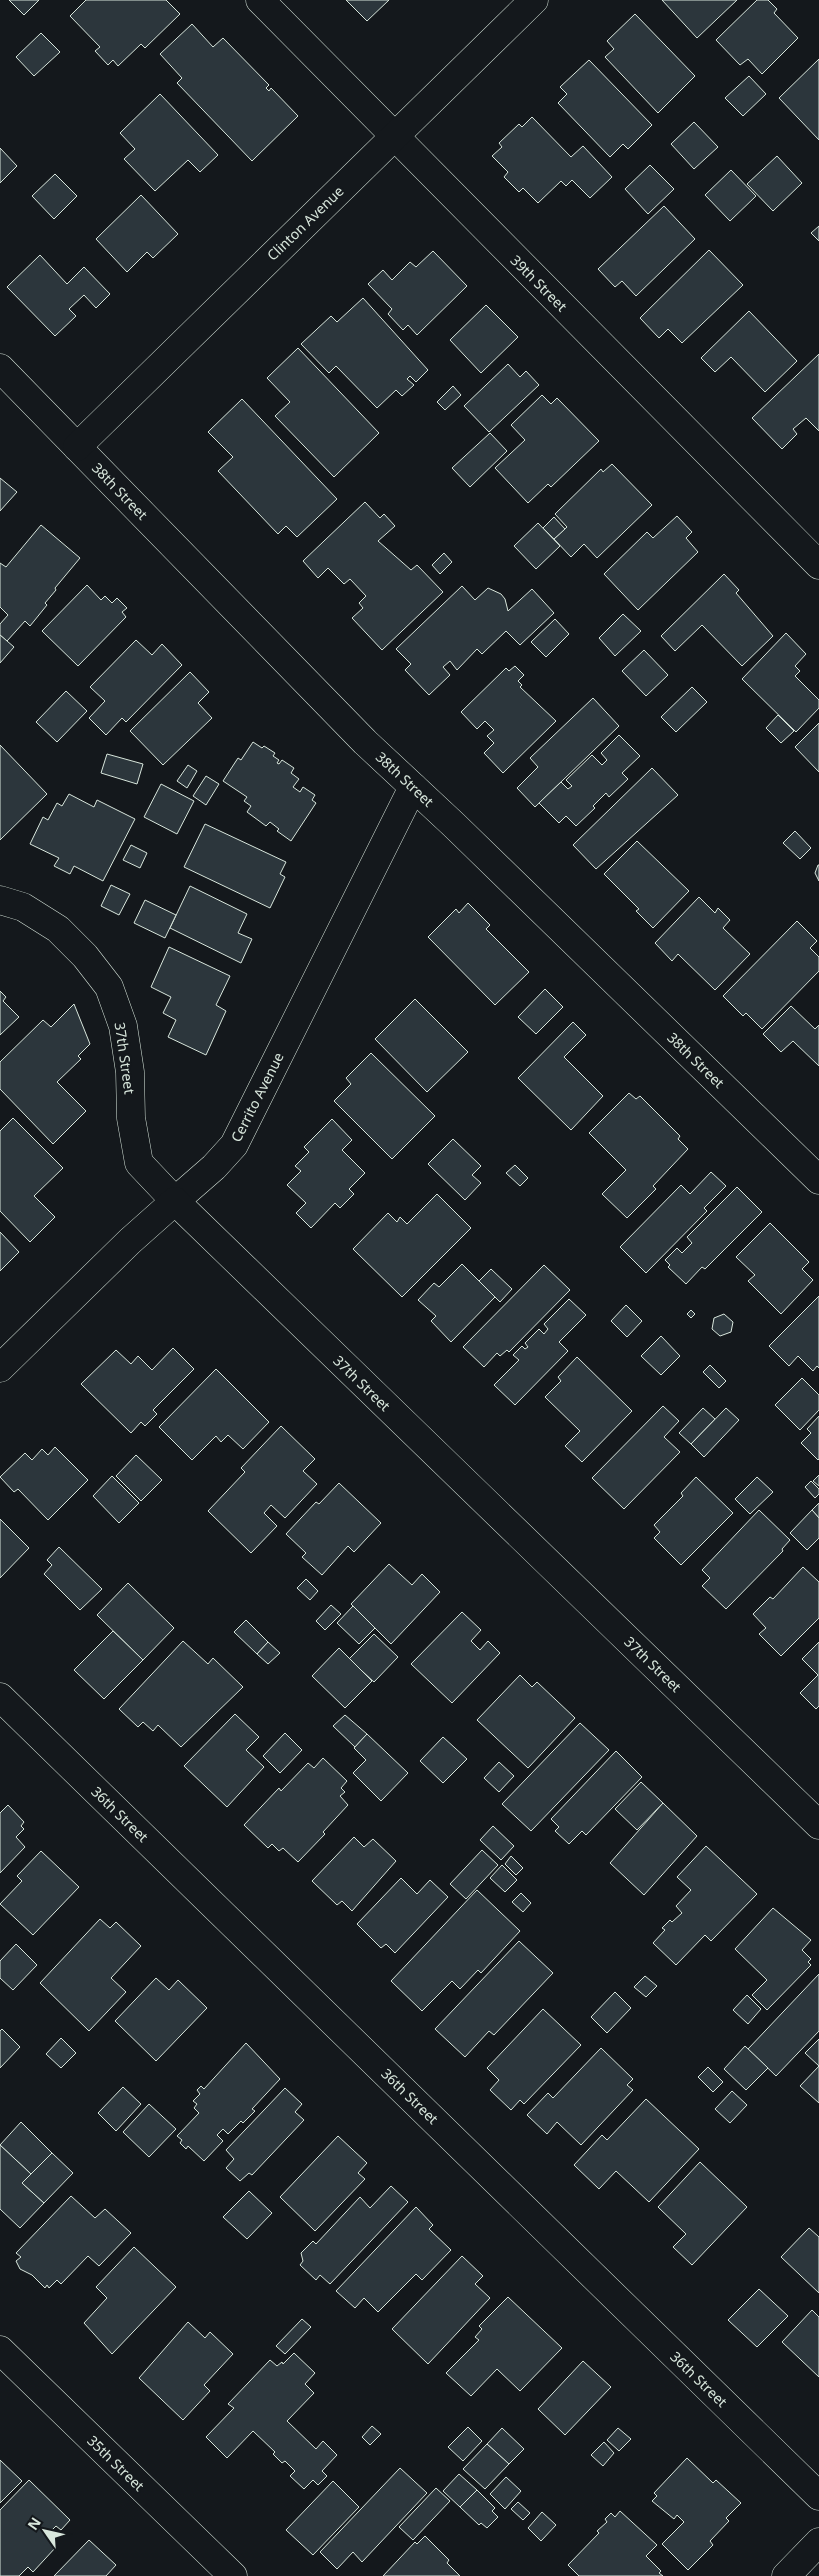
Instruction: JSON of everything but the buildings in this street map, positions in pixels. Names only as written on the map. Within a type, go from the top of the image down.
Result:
[{"type":"street","name":"39th Street","points":[[260,0],[819,565]]},
{"type":"street","name":"Clinton Avenue","points":[[77,447],[534,0]]},
{"type":"street","name":"38th Street","points":[[0,368],[365,742],[819,1180]]},
{"type":"street","name":"Cerrito Avenue","points":[[0,1368],[130,1241],[214,1167],[234,1145],[413,787]]},
{"type":"street","name":"37th Street","points":[[0,900],[23,908],[58,929],[85,956],[109,987],[124,1026],[130,1072],[131,1118],[139,1163],[175,1201],[819,1825]]},
{"type":"street","name":"36th Street","points":[[0,1697],[819,2496]]},
{"type":"street","name":"35th Street","points":[[0,2350],[233,2576]]},
{"type":"street","points":[[786,2576],[819,2542]]}]
